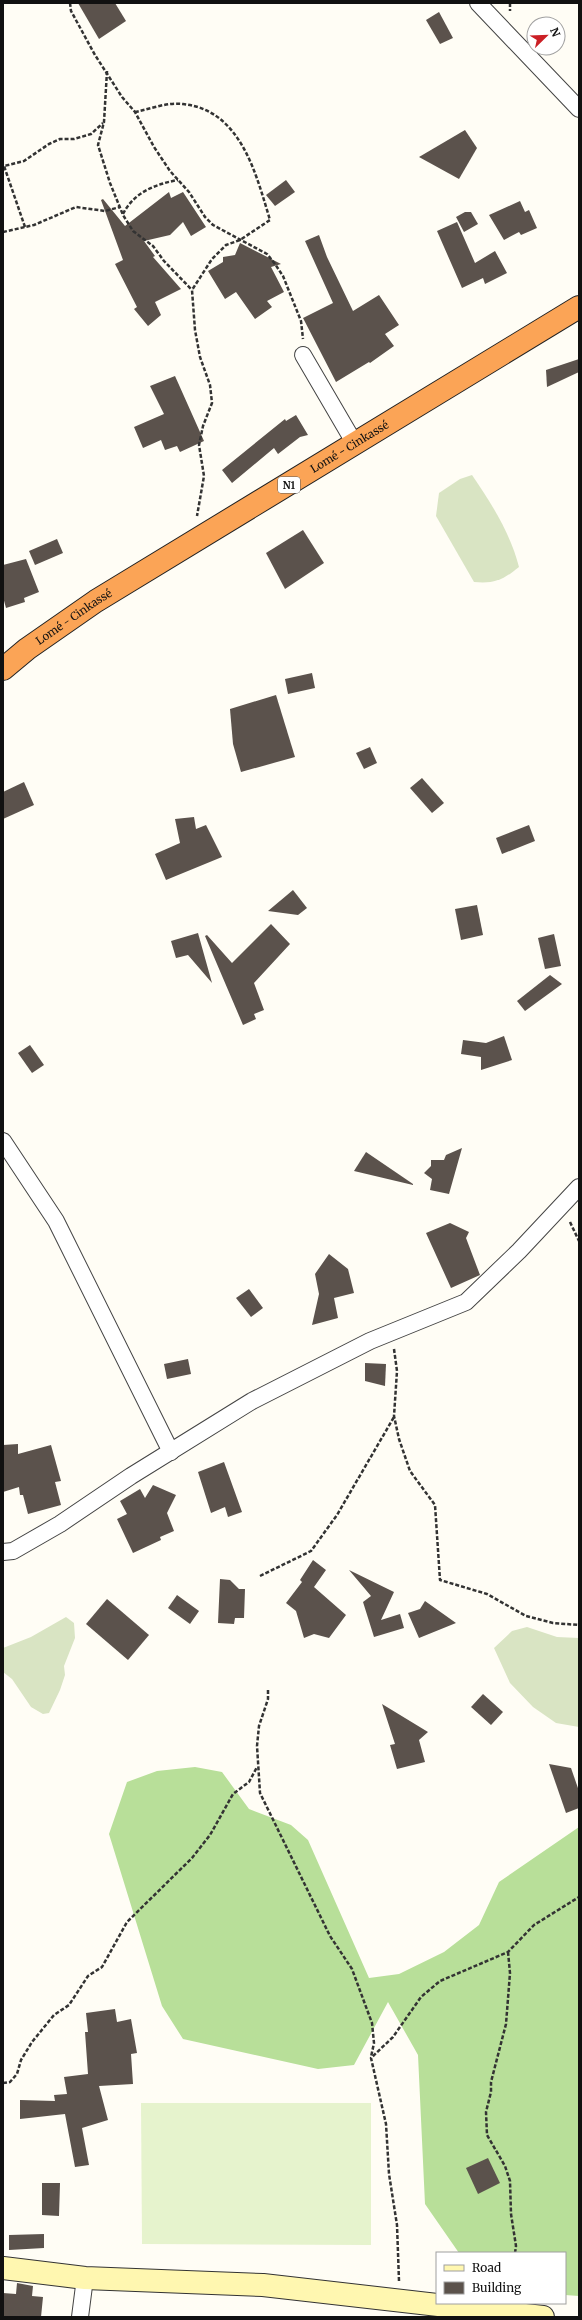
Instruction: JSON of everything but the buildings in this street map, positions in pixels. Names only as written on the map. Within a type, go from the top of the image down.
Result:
[{"type":"highway","name":"Lomé - Cinkassé","points":[[3,669],[27,649],[96,601],[579,307]]},
{"type":"main road","points":[[3,2268],[85,2278],[263,2284],[398,2300],[491,2314],[543,2317]]},
{"type":"street","points":[[478,3],[579,109]]},
{"type":"street","points":[[303,355],[355,444]]},
{"type":"street","points":[[3,1141],[56,1222],[171,1452]]},
{"type":"street","points":[[3,1552],[13,1551],[60,1524],[252,1401],[391,1332],[466,1302],[520,1251],[579,1187]]},
{"type":"street","points":[[80,2317],[85,2278]]},
{"type":"path","points":[[70,3],[74,16],[95,55],[107,70],[122,97],[135,112],[154,147],[213,225],[267,254],[283,276],[301,321],[303,355]]},
{"type":"path","points":[[107,70],[104,122],[98,145],[123,215],[133,231],[154,246],[168,265],[192,290]]},
{"type":"path","points":[[135,112],[165,105],[183,104],[209,111],[236,134],[257,176],[270,220],[240,240],[226,245],[212,259],[192,290],[192,306],[199,350],[210,385],[212,403],[202,426],[199,445],[204,476],[197,515],[194,522]]},
{"type":"path","points":[[25,227],[4,166],[24,161],[49,144],[60,139],[74,139],[91,134],[104,122]]},
{"type":"path","points":[[123,215],[127,207],[147,189],[158,184],[178,180]]},
{"type":"path","points":[[3,232],[25,227],[76,207],[104,211],[120,207]]},
{"type":"path","points":[[391,1332],[397,1371],[394,1416],[399,1439],[410,1471],[435,1505],[440,1580],[487,1594],[526,1616],[553,1623],[579,1625]]},
{"type":"path","points":[[260,1576],[311,1551],[338,1515],[394,1416]]},
{"type":"path","points":[[268,1690],[268,1699],[259,1726],[256,1746],[260,1793],[330,1936],[352,1970],[372,2023],[374,2043],[371,2058],[386,2124],[389,2174],[397,2225],[398,2300]]},
{"type":"path","points":[[3,2083],[10,2082],[17,2074],[20,2060],[32,2042],[54,2015],[69,2005],[88,1976],[102,1967],[127,1922],[192,1858],[210,1835],[233,1794],[249,1782],[257,1767]]},
{"type":"path","points":[[371,2058],[393,2037],[421,1997],[440,1981],[508,1952],[534,1925],[579,1897]]},
{"type":"path","points":[[508,1952],[510,1973],[506,2024],[491,2082],[491,2092],[486,2112],[487,2135],[505,2166],[510,2181],[511,2214],[516,2246],[515,2252]]},
{"type":"green space","points":[[472,475],[500,519],[511,542],[519,567],[503,578],[493,582],[474,582],[436,516],[439,493],[460,479]]},
{"type":"green space","points":[[66,1617],[74,1623],[75,1638],[64,1666],[65,1675],[60,1690],[49,1713],[43,1714],[31,1707],[12,1679],[3,1672],[3,1648],[31,1637]]},
{"type":"green space","points":[[527,1627],[557,1637],[579,1638],[579,1727],[556,1723],[533,1707],[510,1683],[494,1648],[512,1631]]},
{"type":"green space","points":[[195,1767],[222,1772],[249,1809],[291,1825],[308,1840],[369,1978],[399,1974],[444,1952],[479,1925],[499,1882],[579,1827],[579,2296],[566,2295],[566,2252],[458,2252],[425,2204],[418,2055],[388,2002],[354,2065],[318,2069],[183,2039],[162,2006],[109,1834],[127,1782],[157,1771]]},
{"type":"green space","points":[[141,2103],[371,2103],[371,2245],[142,2244]]}]
